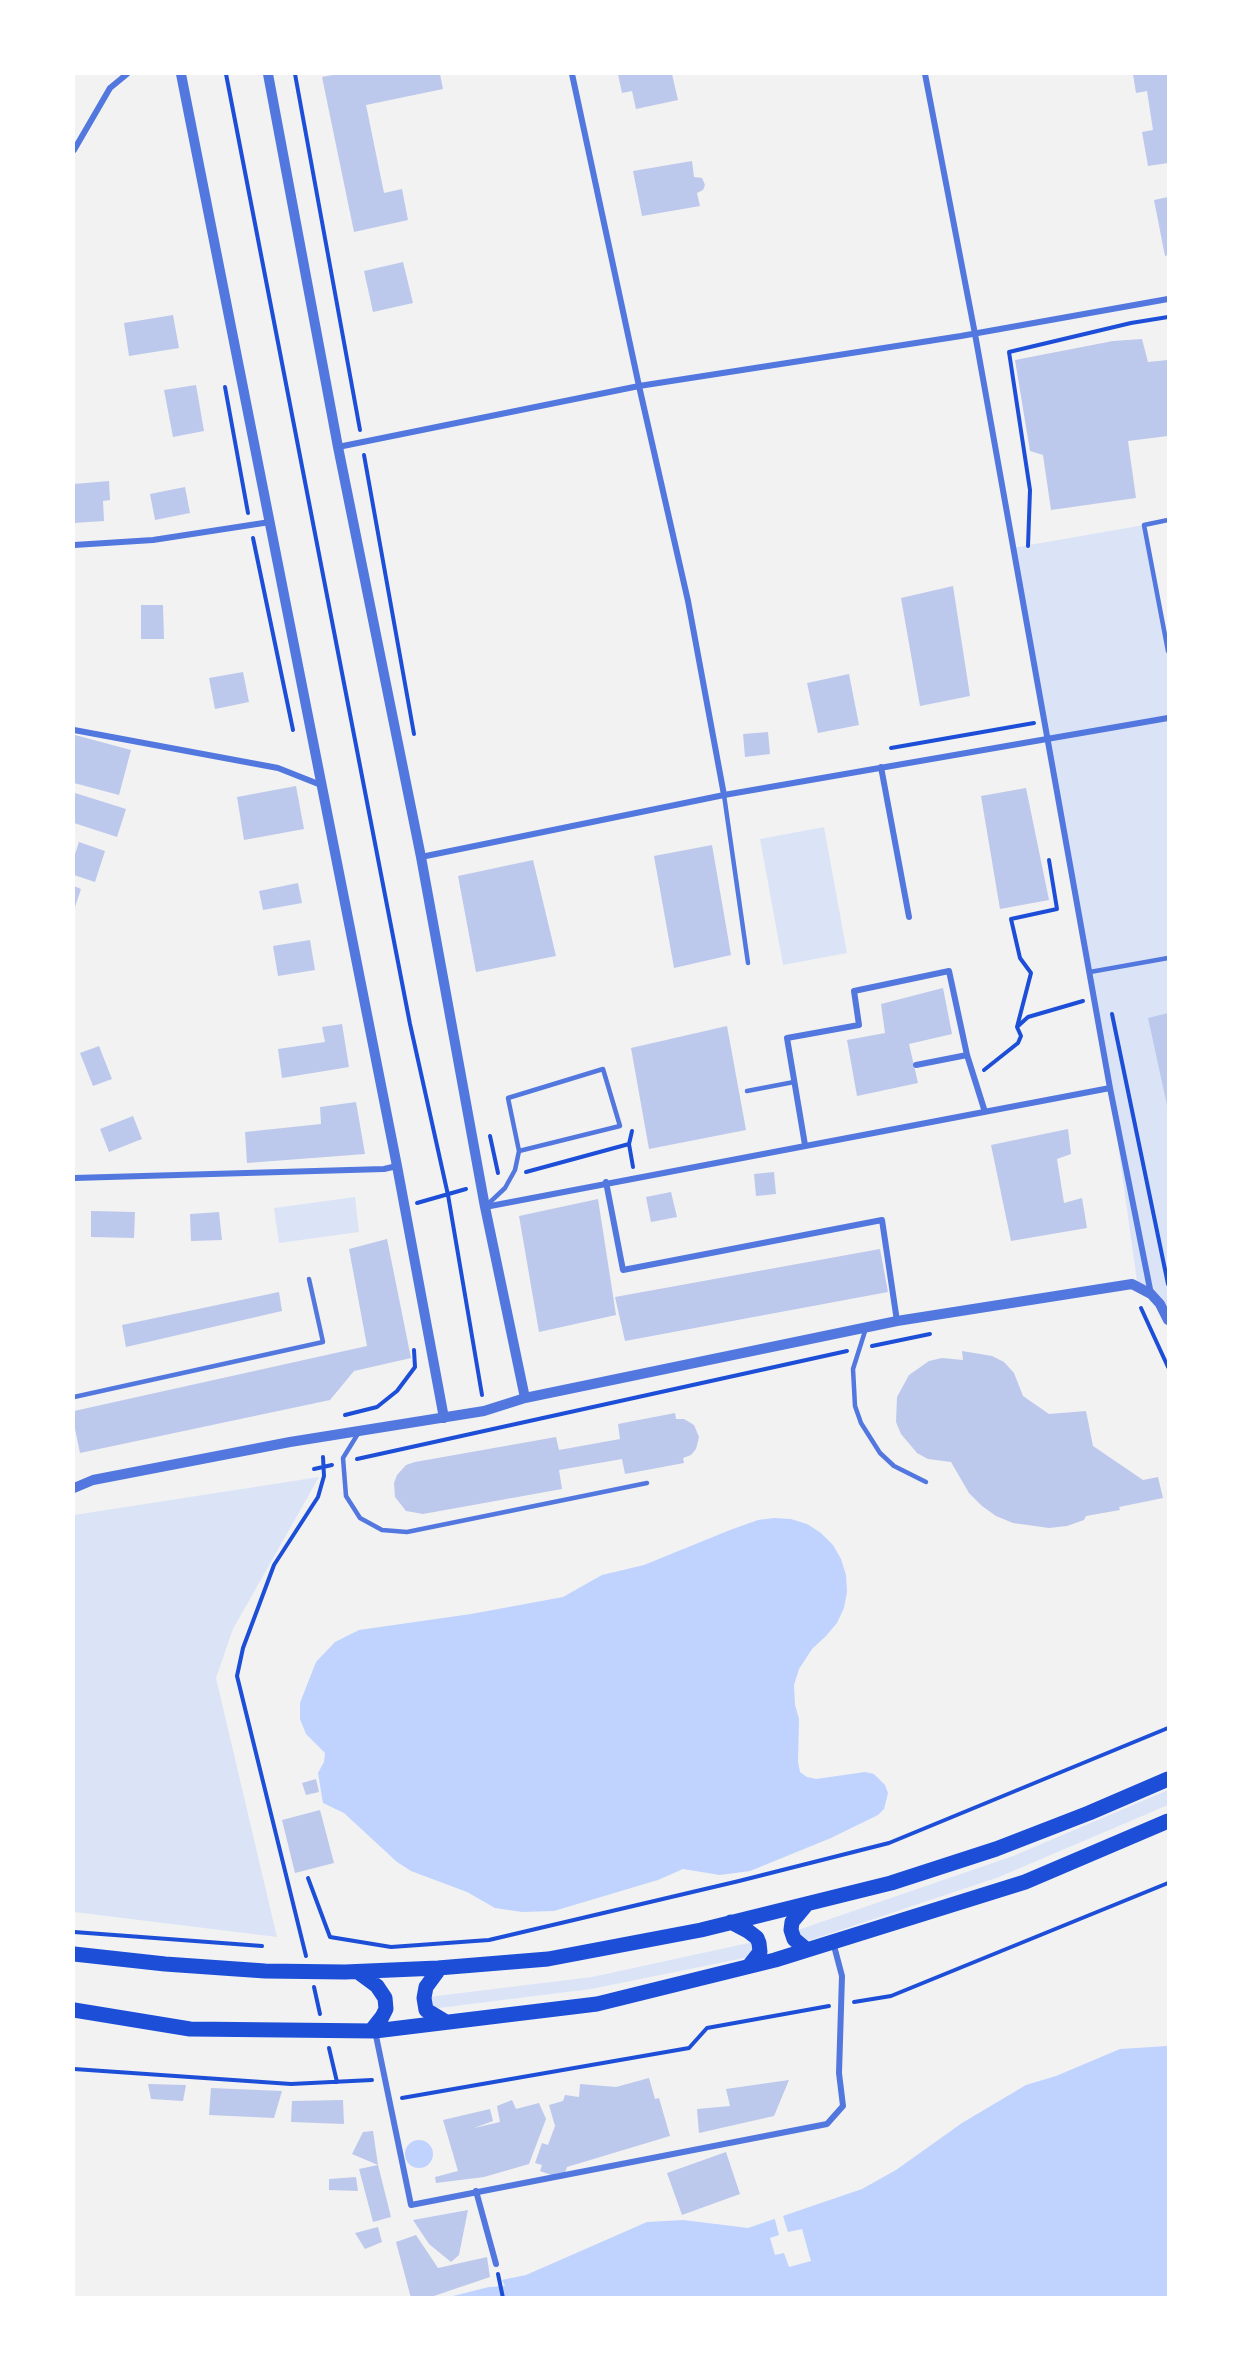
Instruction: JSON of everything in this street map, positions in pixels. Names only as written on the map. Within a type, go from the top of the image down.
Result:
[{"type":"main road","points":[[74,1954],[165,1964],[265,1971],[358,1972],[548,1959],[731,1922],[891,1883],[996,1849],[1168,1779]]},
{"type":"main road","points":[[74,2012],[190,2029],[373,2031],[597,2004],[807,1950],[1025,1882],[1168,1821]]},
{"type":"main road","points":[[807,1904],[792,1922],[791,1930],[794,1939],[807,1950]]},
{"type":"main road","points":[[731,1922],[748,1931],[757,1938],[759,1943],[760,1952],[748,1966]]},
{"type":"main road","points":[[440,1968],[426,1987],[424,1998],[426,2010],[446,2022]]},
{"type":"main road","points":[[358,1972],[377,1986],[385,1998],[386,2008],[373,2031]]},
{"type":"street","points":[[74,150],[110,88],[127,74]]},
{"type":"street","points":[[181,74],[397,1166],[444,1418]]},
{"type":"street","points":[[268,74],[338,447],[421,857],[485,1206],[525,1398]]},
{"type":"street","points":[[572,74],[688,601],[724,795]]},
{"type":"street","points":[[925,74],[975,334],[1110,1088],[1151,1294]]},
{"type":"street","points":[[338,447],[639,386],[975,334],[1168,299]]},
{"type":"street","points":[[74,545],[153,540],[270,522]]},
{"type":"street","points":[[421,857],[724,795],[881,767],[1049,741],[1168,718]]},
{"type":"street","points":[[74,730],[278,768],[322,785]]},
{"type":"street","points":[[881,767],[909,917]]},
{"type":"street","points":[[805,1145],[787,1038],[859,1025],[854,991],[949,971],[966,1054],[985,1112]]},
{"type":"street","points":[[916,1065],[966,1054]]},
{"type":"street","points":[[485,1206],[1110,1088]]},
{"type":"street","points":[[74,1178],[384,1170],[397,1166]]},
{"type":"street","points":[[606,1182],[623,1270],[882,1220],[897,1321]]},
{"type":"street","points":[[74,1488],[93,1480],[360,1431],[484,1411],[525,1398],[897,1321],[1132,1284],[1151,1294],[1160,1304],[1168,1320]]},
{"type":"street","points":[[373,2031],[411,2205],[827,2124],[843,2106],[839,2073],[842,1976],[833,1942]]},
{"type":"street","points":[[476,2191],[496,2264]]},
{"type":"lane","points":[[1168,520],[1144,525],[1168,651]]},
{"type":"lane","points":[[724,795],[748,963]]},
{"type":"lane","points":[[1090,972],[1168,958]]},
{"type":"lane","points":[[485,1206],[505,1188],[515,1170],[519,1151],[508,1098],[603,1070],[620,1126],[519,1151]]},
{"type":"lane","points":[[747,1091],[794,1082]]},
{"type":"lane","points":[[74,1396],[322,1342],[309,1279]]},
{"type":"lane","points":[[866,1328],[853,1369],[852,1388],[861,1423],[869,1439],[894,1466],[926,1482]]},
{"type":"lane","points":[[360,1431],[344,1458],[346,1496],[360,1518],[370,1525],[394,1533],[647,1483]]},
{"type":"path","points":[[226,74],[406,1000],[448,1195],[484,1411]]},
{"type":"path","points":[[295,74],[362,442]]},
{"type":"path","points":[[1028,549],[1030,490],[1009,352],[1131,323],[1168,317]]},
{"type":"path","points":[[891,748],[1034,723]]},
{"type":"path","points":[[974,1078],[1018,1043],[1021,1036],[1017,1028],[1031,973],[1020,958],[1011,918],[1057,909],[1049,860]]},
{"type":"path","points":[[1017,1028],[1028,1017],[1057,1006],[1086,1000]]},
{"type":"path","points":[[1131,1093],[1168,1284]]},
{"type":"path","points":[[522,1174],[629,1144],[632,1167]]},
{"type":"path","points":[[411,1204],[466,1190]]},
{"type":"path","points":[[1137,1300],[1168,1367]]},
{"type":"path","points":[[314,1469],[938,1332]]},
{"type":"path","points":[[342,1416],[377,1407],[397,1391],[415,1367],[413,1344]]},
{"type":"path","points":[[308,1966],[237,1676],[243,1648],[274,1565],[318,1497],[324,1476],[322,1457]]},
{"type":"path","points":[[308,1878],[330,1937],[391,1947],[489,1940],[889,1843],[1168,1728]]},
{"type":"path","points":[[389,2100],[689,2048],[708,2028],[891,1996],[1168,1883]]},
{"type":"path","points":[[74,1932],[262,1946]]},
{"type":"path","points":[[311,1978],[323,2024]]},
{"type":"path","points":[[328,2047],[337,2082]]},
{"type":"path","points":[[74,2069],[291,2084],[385,2079]]},
{"type":"path","points":[[496,2264],[503,2298]]},
{"type":"shaded area","points":[[1144,525],[1168,651],[1168,1320],[1137,1281],[1110,1088],[1012,548]]},
{"type":"shaded area","points":[[824,827],[847,953],[783,965],[760,839]]},
{"type":"shaded area","points":[[355,1197],[359,1232],[279,1243],[274,1208]]},
{"type":"shaded area","points":[[319,1477],[233,1629],[216,1678],[277,1937],[74,1912],[74,1515]]},
{"type":"shaded area","points":[[1168,1790],[1168,1805],[999,1877],[805,1942],[799,1936],[798,1930],[1013,1856]]},
{"type":"shaded area","points":[[753,1942],[754,1956],[591,1989],[431,2009],[428,1997],[592,1977]]},
{"type":"water","points":[[791,1519],[807,1524],[821,1533],[833,1545],[846,1575],[847,1592],[844,1608],[837,1623],[812,1649],[799,1669],[794,1685],[795,1705],[799,1719],[798,1762],[800,1772],[816,1779],[865,1772],[874,1774],[885,1785],[888,1793],[884,1809],[878,1815],[831,1838],[750,1871],[720,1875],[683,1869],[658,1880],[554,1911],[522,1912],[495,1908],[467,1892],[411,1871],[397,1862],[344,1813],[323,1803],[318,1773],[324,1762],[325,1753],[306,1734],[300,1719],[300,1703],[316,1662],[335,1642],[359,1630],[471,1614],[563,1597],[602,1575],[644,1565],[730,1530],[758,1520]]},
{"type":"water","points":[[1168,2046],[1168,2297],[445,2298],[489,2287],[505,2286],[502,2280],[526,2275],[647,2222],[683,2220],[748,2228],[862,2189],[896,2170],[962,2123],[1026,2085],[1056,2076],[1120,2049]]},
{"type":"water","points":[[419,2140],[429,2144],[433,2154],[429,2164],[419,2168],[409,2164],[405,2154],[409,2144]]},
{"type":"pier","points":[[782,2213],[788,2232],[802,2229],[811,2261],[789,2267],[784,2253],[775,2255],[770,2238],[779,2235],[774,2216]]},
{"type":"building","points":[[338,74],[440,74],[443,89],[366,105],[384,193],[402,189],[408,220],[354,232],[322,77]]},
{"type":"building","points":[[618,74],[672,74],[678,100],[636,109],[632,91],[622,93]]},
{"type":"building","points":[[1133,74],[1168,74],[1168,163],[1148,166],[1142,132],[1153,130],[1147,91],[1136,93]]},
{"type":"building","points":[[692,161],[694,177],[702,178],[705,185],[703,190],[697,193],[700,206],[642,216],[633,171]]},
{"type":"building","points":[[1168,197],[1168,255],[1165,256],[1154,200]]},
{"type":"building","points":[[403,262],[413,303],[373,312],[364,271]]},
{"type":"building","points":[[173,315],[179,348],[129,356],[124,323]]},
{"type":"building","points":[[1142,339],[1148,362],[1168,360],[1168,436],[1128,441],[1136,498],[1051,510],[1043,455],[1030,451],[1015,360],[1113,341]]},
{"type":"building","points":[[196,385],[204,431],[173,437],[164,390]]},
{"type":"building","points":[[109,481],[110,500],[103,501],[104,521],[74,523],[74,484]]},
{"type":"building","points":[[185,487],[190,513],[155,520],[150,494]]},
{"type":"building","points":[[953,586],[970,696],[920,706],[901,598]]},
{"type":"building","points":[[141,605],[163,605],[164,639],[141,639]]},
{"type":"building","points":[[243,672],[249,702],[215,709],[209,678]]},
{"type":"building","points":[[849,674],[859,725],[818,733],[807,683]]},
{"type":"building","points":[[768,732],[770,754],[745,757],[743,734]]},
{"type":"building","points":[[75,735],[131,750],[119,795],[74,783]]},
{"type":"building","points":[[296,786],[304,829],[244,840],[237,797]]},
{"type":"building","points":[[1026,788],[1049,900],[1000,909],[981,796]]},
{"type":"building","points":[[75,793],[126,809],[117,837],[74,823]]},
{"type":"building","points":[[79,842],[105,851],[95,882],[74,875],[74,857]]},
{"type":"building","points":[[712,845],[731,955],[674,968],[654,856]]},
{"type":"building","points":[[533,860],[556,956],[476,972],[458,876]]},
{"type":"building","points":[[298,883],[302,903],[263,910],[259,891]]},
{"type":"building","points":[[74,886],[81,889],[74,910]]},
{"type":"building","points":[[310,940],[315,970],[278,976],[273,946]]},
{"type":"building","points":[[943,988],[952,1034],[909,1044],[918,1083],[857,1096],[847,1040],[885,1033],[881,1004]]},
{"type":"building","points":[[1168,1013],[1168,1110],[1148,1018]]},
{"type":"building","points":[[342,1024],[349,1067],[282,1078],[278,1049],[325,1042],[322,1027]]},
{"type":"building","points":[[727,1026],[746,1130],[649,1149],[631,1048]]},
{"type":"building","points":[[99,1046],[112,1079],[93,1086],[80,1053]]},
{"type":"building","points":[[356,1102],[365,1154],[247,1163],[245,1132],[321,1124],[320,1107]]},
{"type":"building","points":[[133,1116],[142,1139],[109,1152],[100,1129]]},
{"type":"building","points":[[1068,1129],[1071,1154],[1057,1159],[1064,1203],[1082,1198],[1087,1228],[1011,1241],[991,1145]]},
{"type":"building","points":[[774,1172],[776,1194],[756,1196],[754,1174]]},
{"type":"building","points":[[671,1192],[677,1217],[651,1222],[646,1197]]},
{"type":"building","points":[[598,1199],[616,1315],[539,1332],[519,1216]]},
{"type":"building","points":[[91,1211],[135,1212],[134,1238],[91,1237]]},
{"type":"building","points":[[219,1212],[222,1240],[191,1241],[190,1214]]},
{"type":"building","points":[[387,1239],[411,1358],[354,1371],[330,1400],[80,1453],[74,1424],[74,1411],[367,1346],[349,1249]]},
{"type":"building","points":[[880,1249],[888,1292],[625,1341],[615,1297]]},
{"type":"building","points":[[279,1292],[282,1311],[126,1347],[122,1325]]},
{"type":"building","points":[[962,1351],[992,1356],[1004,1362],[1014,1373],[1023,1396],[1049,1414],[1086,1411],[1093,1446],[1143,1480],[1158,1477],[1163,1498],[1119,1507],[1120,1510],[1086,1516],[1084,1520],[1067,1526],[1049,1528],[1013,1523],[996,1516],[982,1506],[969,1493],[951,1462],[928,1459],[917,1453],[901,1434],[896,1422],[897,1397],[909,1375],[929,1361],[942,1358],[963,1360]]},
{"type":"building","points":[[675,1413],[676,1419],[684,1419],[694,1425],[699,1437],[696,1449],[691,1455],[683,1458],[684,1463],[625,1474],[622,1459],[559,1470],[562,1489],[423,1514],[406,1511],[395,1497],[394,1483],[397,1475],[406,1465],[415,1462],[556,1437],[559,1450],[620,1439],[618,1424]]},
{"type":"building","points":[[316,1779],[319,1792],[306,1795],[302,1783]]},
{"type":"building","points":[[320,1810],[334,1863],[295,1873],[282,1820]]},
{"type":"building","points":[[649,2078],[655,2099],[659,2098],[670,2136],[567,2167],[563,2179],[540,2171],[542,2165],[535,2163],[542,2143],[548,2145],[555,2126],[549,2105],[563,2101],[565,2095],[579,2097],[580,2084],[616,2087]]},
{"type":"building","points":[[789,2080],[774,2116],[699,2133],[697,2109],[730,2106],[726,2089]]},
{"type":"building","points":[[148,2084],[186,2085],[183,2101],[151,2099]]},
{"type":"building","points":[[211,2088],[282,2091],[274,2118],[209,2115]]},
{"type":"building","points":[[343,2100],[344,2124],[291,2122],[292,2101]]},
{"type":"building","points":[[512,2100],[516,2109],[539,2103],[546,2119],[529,2164],[484,2177],[436,2183],[435,2177],[458,2171],[443,2120],[490,2109],[493,2121],[474,2128],[500,2122],[497,2106]]},
{"type":"building","points":[[373,2131],[378,2165],[352,2154],[363,2132]]},
{"type":"building","points":[[726,2152],[740,2194],[682,2215],[667,2173]]},
{"type":"building","points":[[378,2165],[391,2217],[373,2222],[359,2169]]},
{"type":"building","points":[[356,2177],[358,2191],[329,2190],[329,2179]]},
{"type":"building","points":[[468,2210],[459,2255],[451,2262],[429,2244],[413,2220]]},
{"type":"building","points":[[378,2227],[382,2242],[365,2249],[355,2233]]},
{"type":"building","points":[[416,2235],[438,2268],[487,2257],[490,2277],[428,2298],[411,2298],[396,2242]]}]
